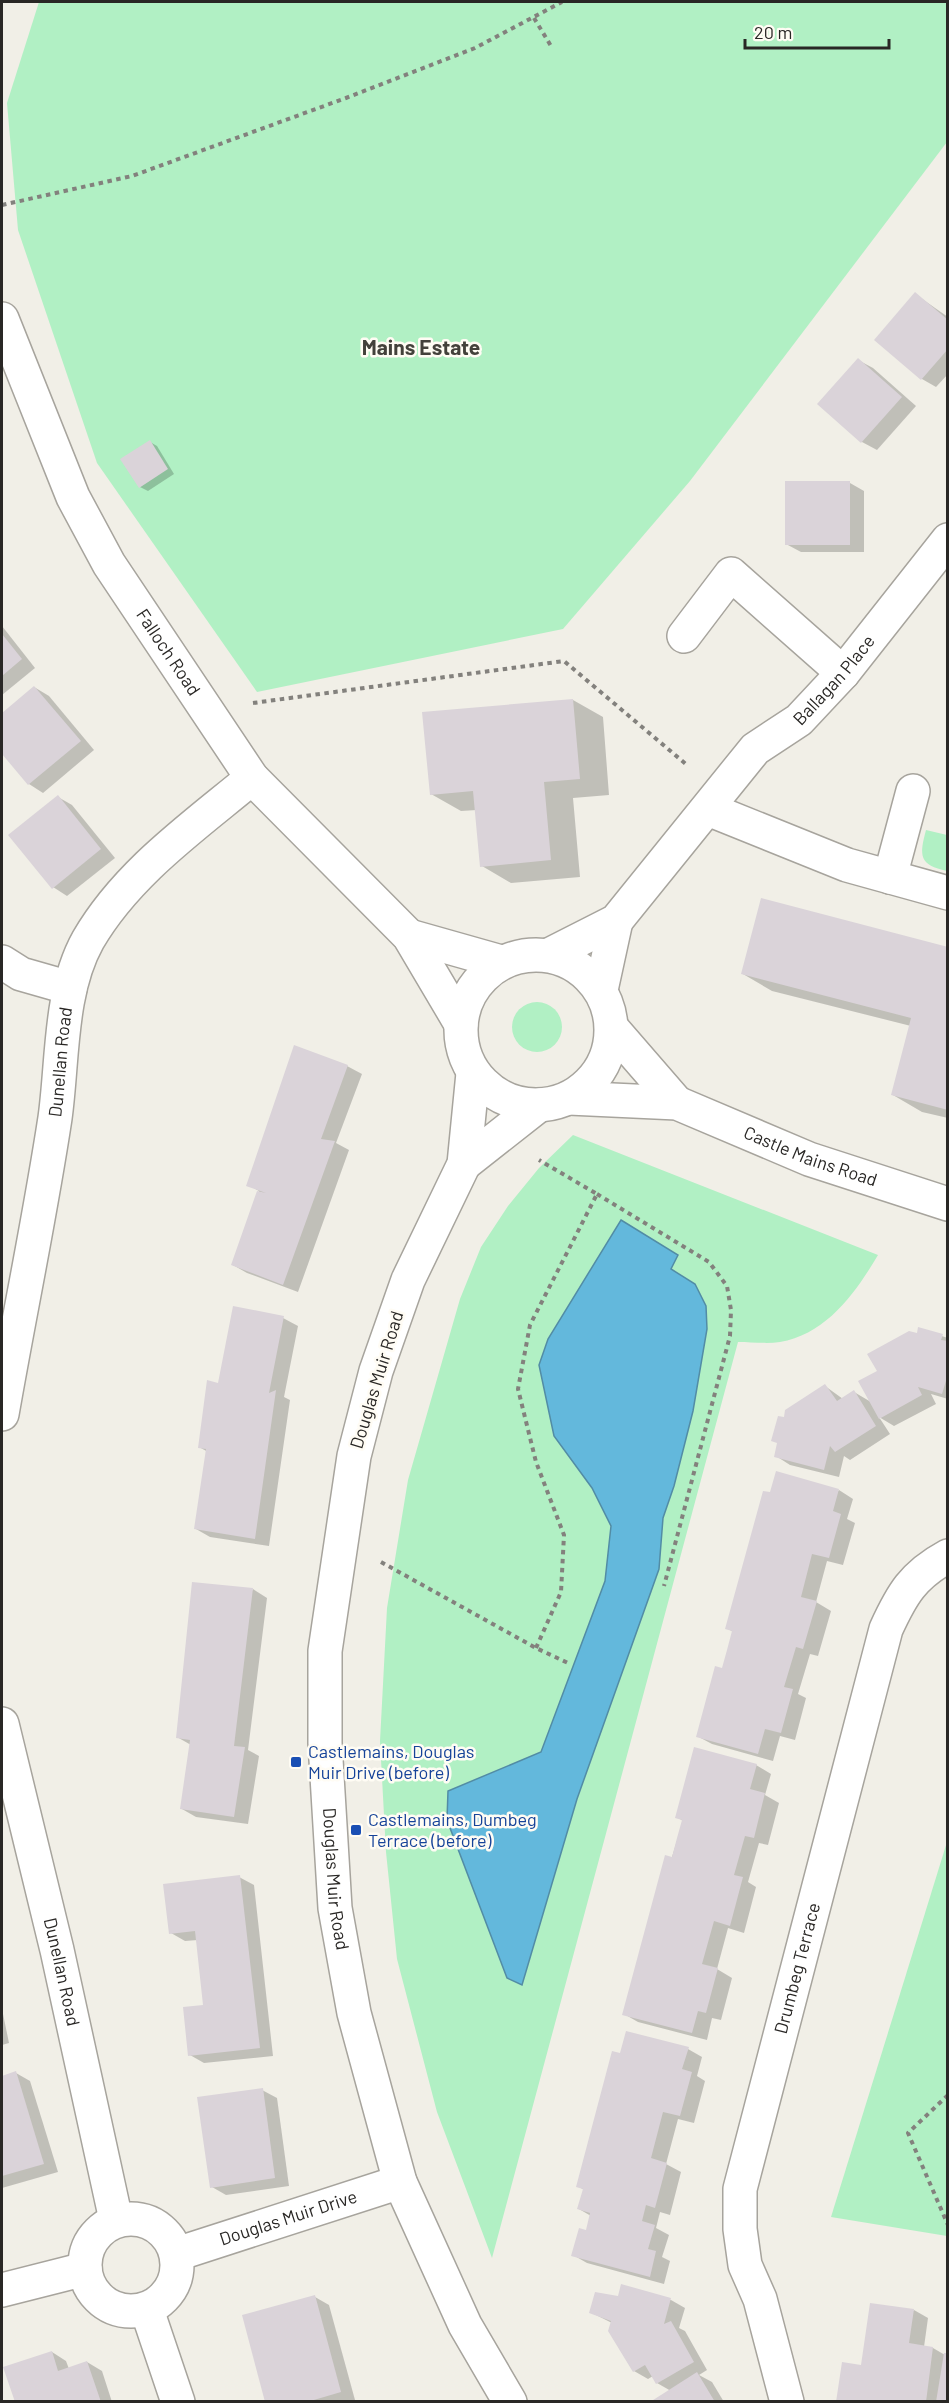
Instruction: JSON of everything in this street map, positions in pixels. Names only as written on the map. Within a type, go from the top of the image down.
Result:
[{"type":"street","name":"Falloch Road","points":[[2,319],[73,497],[109,564],[252,778],[409,936],[461,1024]]},
{"type":"street","name":"Ballagan Place","points":[[549,955],[616,921],[755,749],[799,720],[843,673],[948,540]]},
{"type":"street","points":[[684,636],[731,574],[843,673]]},
{"type":"street","name":"Dunellan Road","points":[[2,1414],[14,1276],[55,1119],[70,988],[87,942],[121,893],[160,855],[252,778]]},
{"type":"street","points":[[891,877],[913,791]]},
{"type":"street","points":[[708,809],[847,865],[948,893]]},
{"type":"street","name":"Ballagan Place","points":[[601,990],[616,921]]},
{"type":"street","name":"Falloch Road","points":[[409,936],[501,962]]},
{"type":"street","points":[[525,955],[549,955],[569,961],[587,973],[601,990],[609,1008],[612,1028],[610,1049],[600,1069],[587,1086],[554,1102],[520,1104],[486,1087],[474,1072],[463,1049],[461,1024],[467,999],[481,977],[501,962],[525,955]]},
{"type":"street","points":[[2,962],[21,974],[70,988]]},
{"type":"street","name":"Castle Mains Road","points":[[612,1028],[677,1103]]},
{"type":"street","name":"Douglas Muir Road","points":[[474,1072],[464,1164],[408,1280],[376,1371],[354,1456],[325,1651],[324,1743],[334,1908],[354,2013],[400,2182],[465,2325],[510,2402]]},
{"type":"street","name":"Castle Mains Road","points":[[554,1102],[677,1103],[809,1159],[948,1204]]},
{"type":"street","name":"Douglas Muir Road","points":[[464,1164],[499,1137],[554,1102]]},
{"type":"street","name":"Drumbeg Terrace","points":[[787,2402],[760,2299],[746,2265],[740,2229],[740,2189],[886,1629],[903,1591],[926,1568],[948,1556]]},
{"type":"street","name":"Dunellan Road","points":[[2,1724],[57,1950],[116,2220]]},
{"type":"street","name":"Douglas Muir Drive","points":[[177,2254],[400,2182]]},
{"type":"street","points":[[133,2218],[157,2225],[170,2236],[177,2254],[176,2282],[160,2302],[147,2310],[124,2312],[105,2304],[92,2290],[85,2269],[88,2246],[104,2227],[116,2220],[133,2218]]},
{"type":"street","points":[[2,2290],[85,2269]]},
{"type":"street","points":[[147,2310],[178,2402]]},
{"type":"path","points":[[2,205],[132,176],[475,48],[562,2]]},
{"type":"path","points":[[534,18],[551,46]]},
{"type":"path","points":[[207,709],[564,661],[688,766]]},
{"type":"path","points":[[499,1137],[709,1262],[727,1286],[731,1310],[730,1336],[664,1586]]},
{"type":"path","points":[[536,1648],[561,1592],[564,1535],[536,1462],[518,1389],[530,1325],[597,1194]]},
{"type":"path","points":[[341,1540],[536,1648],[568,1663]]},
{"type":"path","points":[[948,2095],[908,2133],[948,2224]]},
{"type":"green space","points":[[39,2],[947,2],[947,142],[690,481],[563,629],[257,692],[97,463],[18,230],[7,103]]},
{"type":"green space","points":[[926,830],[947,835],[947,871],[931,866],[923,858],[922,847]]},
{"type":"green space","points":[[537,1002],[555,1009],[562,1027],[555,1045],[537,1052],[519,1045],[512,1027],[519,1009]]},
{"type":"green space","points":[[573,1135],[878,1255],[850,1297],[826,1321],[812,1330],[780,1342],[738,1342],[492,2258],[437,2112],[397,1959],[386,1852],[380,1741],[387,1608],[408,1480],[460,1299],[481,1247],[508,1206],[539,1168]]},
{"type":"green space","points":[[947,1842],[947,2236],[831,2217]]},
{"type":"water","points":[[621,1220],[678,1255],[671,1269],[695,1284],[706,1306],[707,1329],[693,1411],[674,1486],[663,1518],[659,1569],[577,1799],[522,1985],[507,1978],[447,1820],[448,1791],[541,1752],[605,1581],[611,1526],[592,1488],[554,1436],[539,1365],[548,1339]]},
{"type":"building","points":[[915,292],[948,320],[948,349],[921,380],[874,340]]},
{"type":"building","points":[[858,358],[902,397],[861,443],[817,404]]},
{"type":"building","points":[[150,440],[168,469],[139,488],[120,459]]},
{"type":"building","points":[[785,481],[850,481],[850,545],[785,545]]},
{"type":"building","points":[[2,634],[22,659],[2,676]]},
{"type":"building","points":[[34,686],[81,741],[28,785],[2,754],[2,713]]},
{"type":"building","points":[[573,699],[580,779],[544,782],[551,860],[480,867],[473,791],[430,795],[422,712]]},
{"type":"building","points":[[58,795],[101,849],[52,889],[8,835]]},
{"type":"building","points":[[761,898],[948,947],[948,1110],[891,1095],[911,1018],[741,974]]},
{"type":"building","points":[[294,1045],[348,1065],[321,1139],[335,1141],[283,1285],[231,1265],[257,1191],[266,1193],[246,1186]]},
{"type":"building","points":[[233,1306],[284,1316],[269,1393],[276,1390],[255,1539],[194,1529],[206,1449],[198,1448],[207,1380],[218,1383]]},
{"type":"building","points":[[918,1327],[943,1334],[941,1340],[948,1341],[948,1374],[942,1394],[918,1387],[922,1395],[879,1419],[858,1381],[877,1371],[867,1354],[909,1331],[917,1333]]},
{"type":"building","points":[[825,1384],[837,1401],[854,1390],[876,1426],[835,1452],[830,1446],[824,1470],[774,1457],[777,1443],[771,1441],[778,1416],[784,1417],[785,1410]]},
{"type":"building","points":[[776,1471],[839,1489],[833,1511],[841,1514],[829,1558],[812,1554],[801,1597],[817,1601],[803,1649],[796,1647],[784,1687],[793,1689],[781,1733],[765,1729],[758,1754],[696,1737],[715,1666],[722,1668],[727,1650],[732,1631],[725,1629],[763,1491],[770,1492]]},
{"type":"building","points":[[192,1582],[253,1588],[234,1746],[245,1747],[234,1817],[180,1809],[190,1740],[176,1738]]},
{"type":"building","points":[[694,1747],[757,1764],[750,1789],[765,1793],[754,1838],[745,1836],[734,1875],[743,1877],[730,1926],[714,1921],[702,1964],[718,1968],[706,2013],[698,2011],[692,2033],[622,2015],[665,1855],[672,1857],[682,1820],[675,1818]]},
{"type":"building","points":[[240,1875],[260,2048],[188,2056],[183,2007],[203,2005],[195,1931],[169,1934],[163,1884]]},
{"type":"building","points":[[626,2031],[689,2047],[682,2069],[692,2072],[680,2116],[663,2112],[651,2158],[667,2163],[655,2208],[646,2205],[642,2221],[655,2225],[648,2249],[656,2251],[650,2277],[571,2256],[579,2228],[586,2230],[590,2213],[577,2209],[583,2189],[576,2187],[612,2051],[620,2053]]},
{"type":"building","points":[[16,2071],[44,2164],[2,2176],[2,2076]]},
{"type":"building","points":[[263,2088],[275,2178],[210,2188],[197,2097]]},
{"type":"building","points":[[621,2284],[671,2298],[664,2324],[671,2321],[694,2362],[656,2384],[645,2365],[633,2372],[608,2331],[611,2321],[589,2313],[595,2292],[618,2296]]},
{"type":"building","points":[[315,2295],[341,2392],[307,2402],[265,2402],[242,2315]]},
{"type":"building","points":[[870,2303],[914,2309],[909,2343],[933,2347],[926,2402],[836,2402],[842,2362],[861,2365]]},
{"type":"building","points":[[52,2351],[58,2371],[87,2361],[101,2402],[15,2402],[3,2367]]},
{"type":"building","points":[[944,2353],[948,2353],[948,2402],[936,2402]]},
{"type":"building","points":[[697,2372],[715,2402],[650,2402]]},
{"type":"place","name":"Castlemains, Douglas Muir Drive (before)","points":[[296,1762]]},
{"type":"place","name":"Castlemains, Dumbeg Terrace (before)","points":[[356,1830]]},
{"type":"district","name":"Mains Estate","points":[[421,348]]}]
